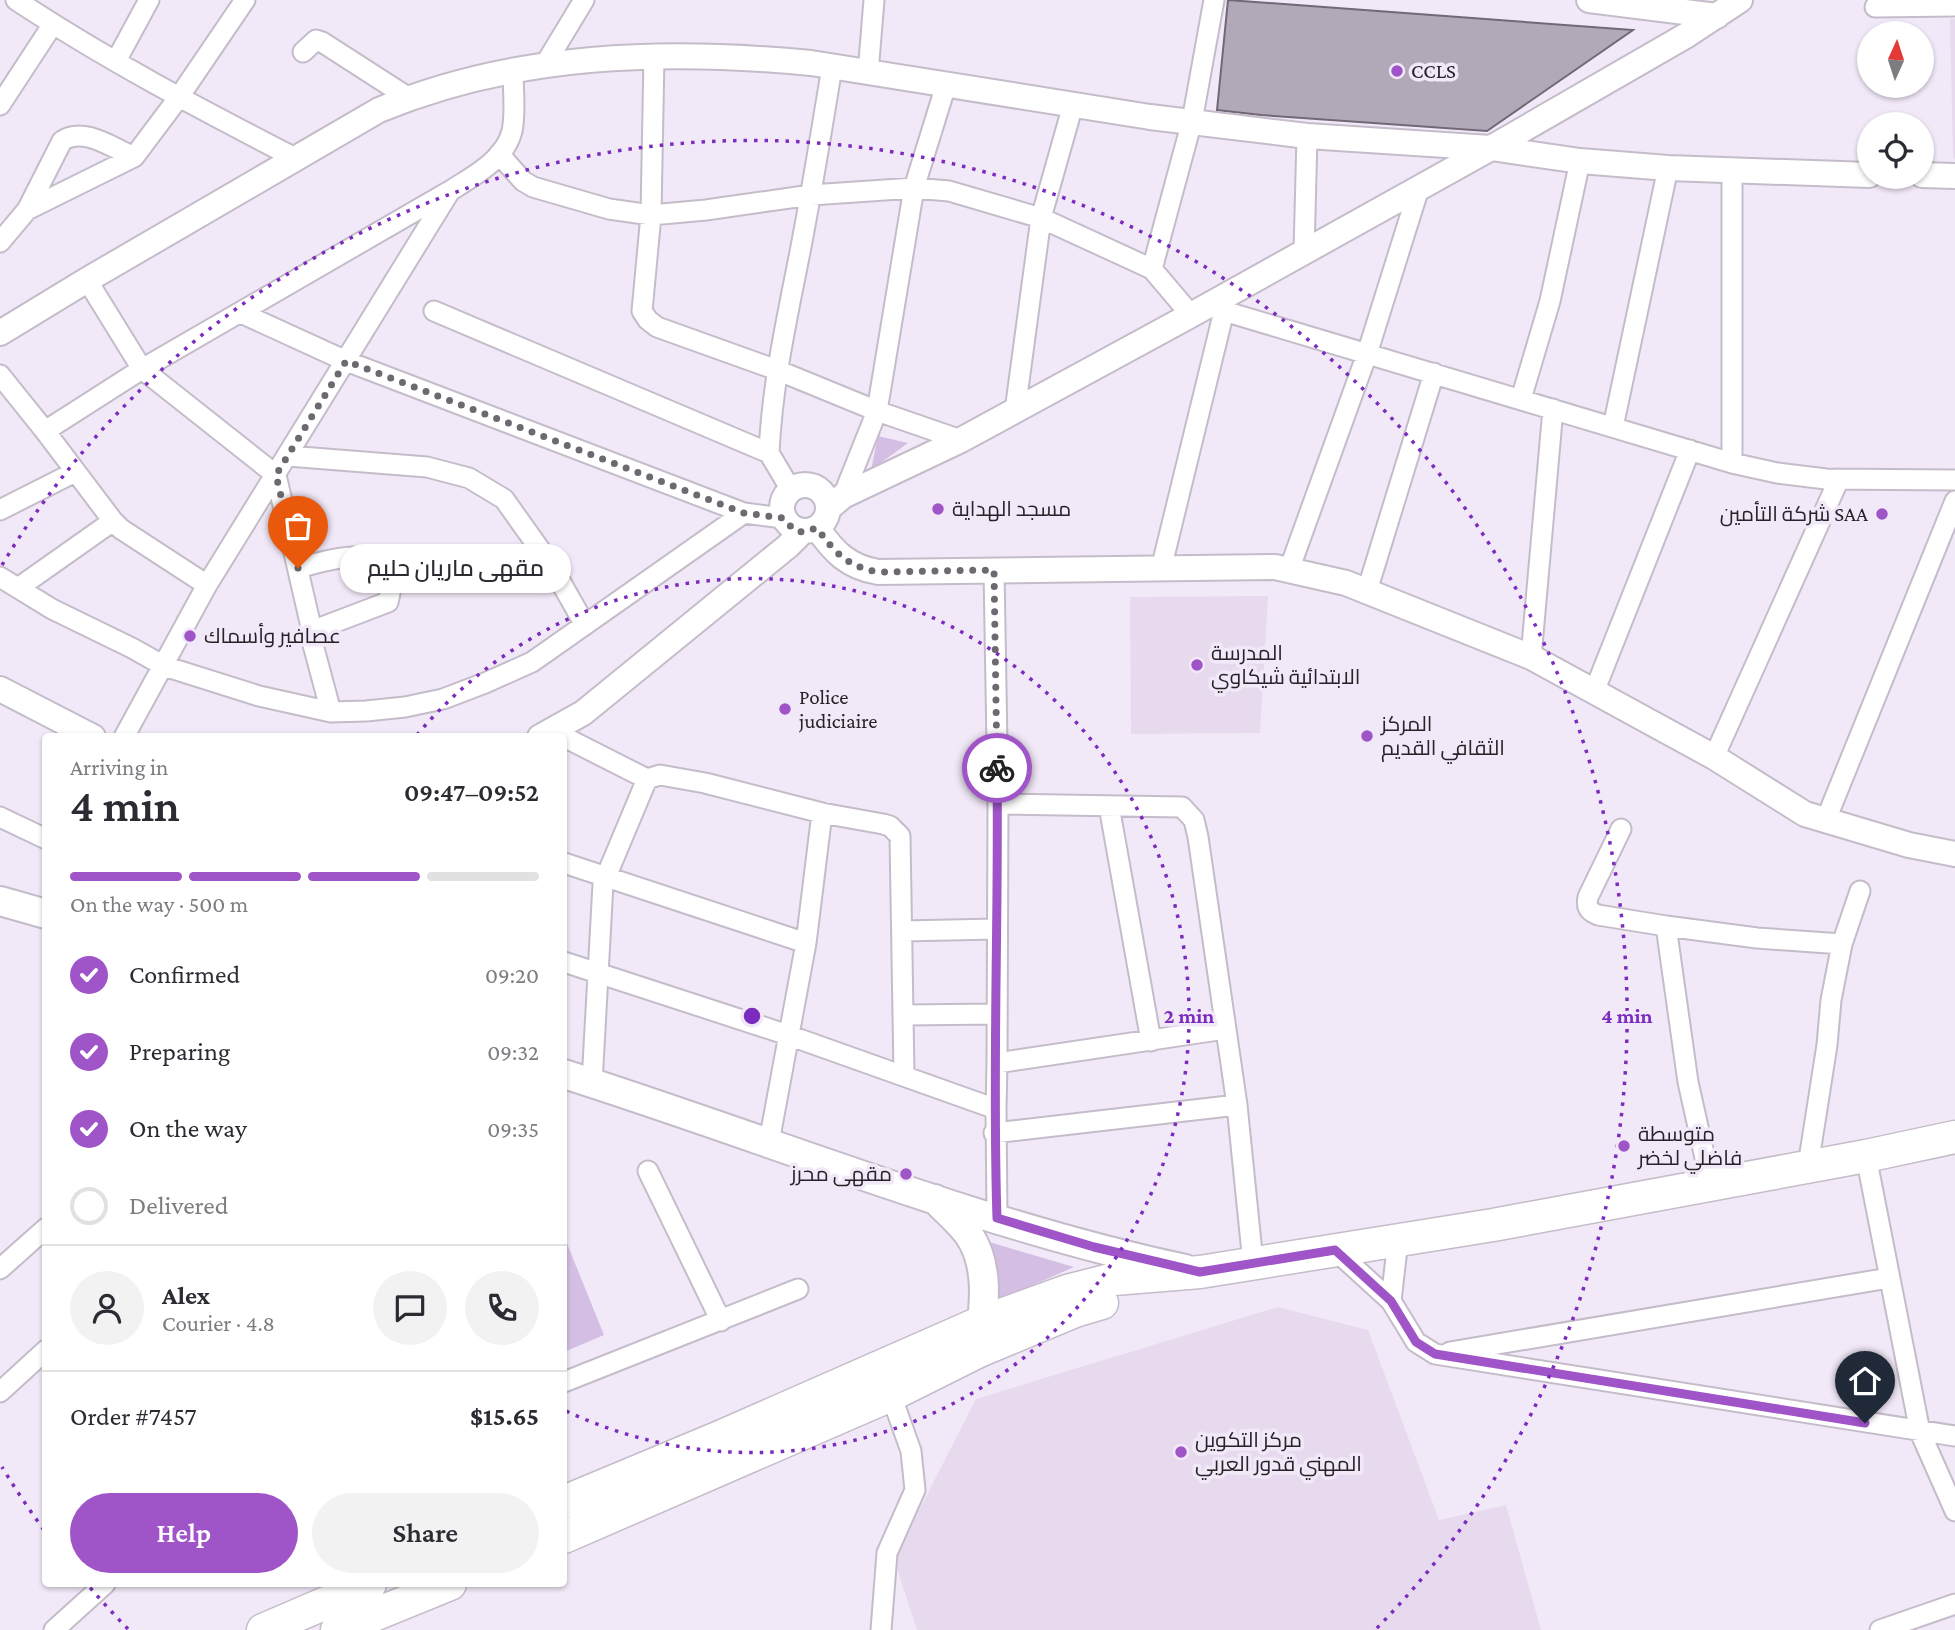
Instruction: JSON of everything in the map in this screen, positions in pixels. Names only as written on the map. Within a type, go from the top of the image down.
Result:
[{"type":"main road","points":[[0,901],[42,909]]},
{"type":"main road","points":[[567,1075],[997,1218],[1094,1247],[1200,1272]]},
{"type":"main road","points":[[567,1530],[725,1451],[981,1336],[1067,1291],[1114,1279],[1200,1272],[1398,1240],[1711,1185],[1955,1137]]},
{"type":"main road","points":[[933,1197],[968,1234],[975,1247],[984,1282],[981,1336]]},
{"type":"main road","points":[[567,1501],[891,1395],[981,1336]]},
{"type":"main road","points":[[263,1630],[363,1587]]},
{"type":"main road","points":[[337,1630],[443,1587]]},
{"type":"street","points":[[16,0],[52,24],[179,97],[295,158]]},
{"type":"street","points":[[117,61],[149,0]]},
{"type":"street","points":[[26,210],[134,157],[179,97],[245,0]]},
{"type":"street","points":[[544,66],[583,0]]},
{"type":"street","points":[[868,73],[874,0]]},
{"type":"street","points":[[1152,269],[1192,121],[1214,0]]},
{"type":"street","points":[[1589,0],[1717,16]]},
{"type":"street","points":[[241,313],[346,361],[744,513],[815,517],[1207,311],[1304,252],[1491,148],[1717,16],[1738,1]]},
{"type":"street","points":[[1874,7],[1955,6]]},
{"type":"street","points":[[0,105],[52,24]]},
{"type":"street","points":[[303,52],[316,40],[322,42],[409,98]]},
{"type":"street","points":[[0,333],[379,110],[409,98],[513,71],[587,60],[716,55],[832,67],[1307,136],[1491,148],[1580,161],[1668,168],[1857,175]]},
{"type":"street","points":[[654,56],[651,215],[642,298],[642,311],[648,320],[657,327],[961,440]]},
{"type":"street","points":[[791,489],[769,453],[771,417],[777,370],[811,195],[832,67]]},
{"type":"street","points":[[45,431],[142,369],[477,174],[508,142],[512,130],[513,71]]},
{"type":"street","points":[[557,733],[788,546],[815,517],[877,411],[914,188],[946,85]]},
{"type":"street","points":[[1015,411],[1041,218],[1073,104]]},
{"type":"street","points":[[0,242],[26,210],[62,141],[69,136],[90,138],[134,157]]},
{"type":"street","points":[[1304,252],[1307,136]]},
{"type":"street","points":[[499,154],[523,181],[533,187],[609,209],[651,215],[811,195],[914,188],[949,191],[1041,218],[1152,269],[1207,311],[1434,373],[1732,463],[1777,474],[1839,480],[1955,480]]},
{"type":"street","points":[[1521,399],[1550,302],[1580,161]]},
{"type":"street","points":[[1613,427],[1668,168]]},
{"type":"street","points":[[1732,171],[1732,463]]},
{"type":"street","points":[[1934,175],[1955,176]]},
{"type":"street","points":[[1289,570],[1367,354],[1419,188]]},
{"type":"street","points":[[126,733],[206,585],[450,191]]},
{"type":"street","points":[[87,280],[142,369],[276,475],[312,641],[331,712]]},
{"type":"street","points":[[434,311],[769,453]]},
{"type":"street","points":[[1161,569],[1207,311]]},
{"type":"street","points":[[1367,591],[1434,373]]},
{"type":"street","points":[[0,375],[113,522],[206,585]]},
{"type":"street","points":[[1531,657],[1553,409]]},
{"type":"street","points":[[1594,692],[1690,450]]},
{"type":"street","points":[[288,456],[427,467],[469,478],[504,499],[551,565],[585,625]]},
{"type":"street","points":[[0,510],[75,472]]},
{"type":"street","points":[[1714,757],[1839,480]]},
{"type":"street","points":[[815,517],[824,495],[805,485],[791,489],[782,502],[815,517],[834,552],[849,564],[878,572],[1275,568],[1346,583],[1531,657],[1714,757],[1805,814],[1909,845],[1955,854]]},
{"type":"street","points":[[1825,822],[1955,500]]},
{"type":"street","points":[[0,577],[52,609],[164,666],[259,696],[331,712],[366,712],[405,708],[443,699],[532,662],[744,513]]},
{"type":"street","points":[[18,588],[113,522]]},
{"type":"street","points":[[298,568],[343,558],[368,556],[380,562],[388,573],[388,602],[312,632]]},
{"type":"street","points":[[994,570],[998,804],[997,1063],[994,1133],[997,1218]]},
{"type":"street","points":[[0,690],[85,733]]},
{"type":"street","points":[[567,741],[647,779],[660,775],[705,783],[822,813],[890,826],[900,836],[904,1075]]},
{"type":"street","points":[[592,1083],[603,884],[647,779]]},
{"type":"street","points":[[998,804],[1182,807],[1194,820],[1237,1105],[1253,1264]]},
{"type":"street","points":[[1109,806],[1151,1041]]},
{"type":"street","points":[[769,1142],[806,943],[822,813]]},
{"type":"street","points":[[0,817],[42,837]]},
{"type":"street","points":[[1620,829],[1588,897],[1587,907],[1591,912],[1666,926],[1757,938],[1842,944]]},
{"type":"street","points":[[567,864],[806,943]]},
{"type":"street","points":[[1808,1166],[1827,1045],[1831,1000],[1842,944],[1860,891]]},
{"type":"street","points":[[1666,926],[1688,1082],[1711,1185]]},
{"type":"street","points":[[902,931],[997,929]]},
{"type":"street","points":[[567,963],[788,1035],[996,1109]]},
{"type":"street","points":[[903,1014],[997,1014]]},
{"type":"street","points":[[997,1063],[1225,1029]]},
{"type":"street","points":[[994,1133],[1237,1105]]},
{"type":"street","points":[[1866,1156],[1920,1432],[1955,1511]]},
{"type":"street","points":[[648,1171],[721,1321]]},
{"type":"street","points":[[0,1269],[42,1232]]},
{"type":"street","points":[[1391,1301],[1398,1240]]},
{"type":"street","points":[[1335,1250],[1391,1301],[1416,1342],[1435,1354],[1955,1436]]},
{"type":"street","points":[[1435,1354],[1889,1278]]},
{"type":"street","points":[[567,1381],[798,1289]]},
{"type":"street","points":[[0,1392],[42,1354]]},
{"type":"street","points":[[881,1630],[887,1553],[915,1490],[911,1451],[891,1395]]},
{"type":"street","points":[[54,1630],[102,1587]]},
{"type":"street","points":[[1880,1630],[1955,1604]]},
{"type":"shaded area","points":[[1950,19],[1955,19],[1955,158],[1953,158]]},
{"type":"shaded area","points":[[878,436],[908,443],[871,470]]},
{"type":"shaded area","name":"المدرسة الابتدائية شيكاوي","points":[[1268,596],[1260,733],[1131,734],[1130,597]]},
{"type":"shaded area","points":[[979,1239],[1074,1267],[997,1301]]},
{"type":"shaded area","points":[[567,1243],[604,1335],[567,1351]]},
{"type":"shaded area","name":"مركز التكوين المهني قدور العربي","points":[[1278,1307],[1368,1330],[1439,1520],[1506,1505],[1541,1630],[917,1630],[894,1559],[976,1399]]},
{"type":"building","name":"CCLS","points":[[1228,0],[1633,30],[1487,131],[1261,115],[1217,110]]},
{"type":"way so far","points":[[298,568],[276,475],[346,361],[744,513],[783,518],[794,530],[802,532],[817,528],[834,552],[849,564],[863,570],[994,570],[997,768]]},
{"type":"place","name":"CCLS","points":[[1397,71]]},
{"type":"place","name":"مسجد الهداية","points":[[938,509]]},
{"type":"place","name":"شركة التأمين SAA","points":[[1882,514]]},
{"type":"place","name":"مقهى ماريان حليم","points":[[298,568]]},
{"type":"place","name":"عصافير وأسماك","points":[[190,636]]},
{"type":"place","name":"المدرسة الابتدائية شيكاوي","points":[[1197,665]]},
{"type":"place","name":"Police judiciaire","points":[[785,709]]},
{"type":"place","name":"المركز الثقافي القديم","points":[[1367,736]]},
{"type":"place","name":"متوسطة فاضلي لخضر","points":[[1624,1146]]},
{"type":"place","name":"مقهى محرز","points":[[906,1174]]},
{"type":"place","name":"مركز التكوين المهني قدور العربي","points":[[1181,1452]]},
{"type":"route","points":[[997,768],[997,1063],[994,1133],[997,1218],[1094,1247],[1200,1272],[1335,1250],[1391,1301],[1416,1342],[1435,1354],[1865,1423]]}]
